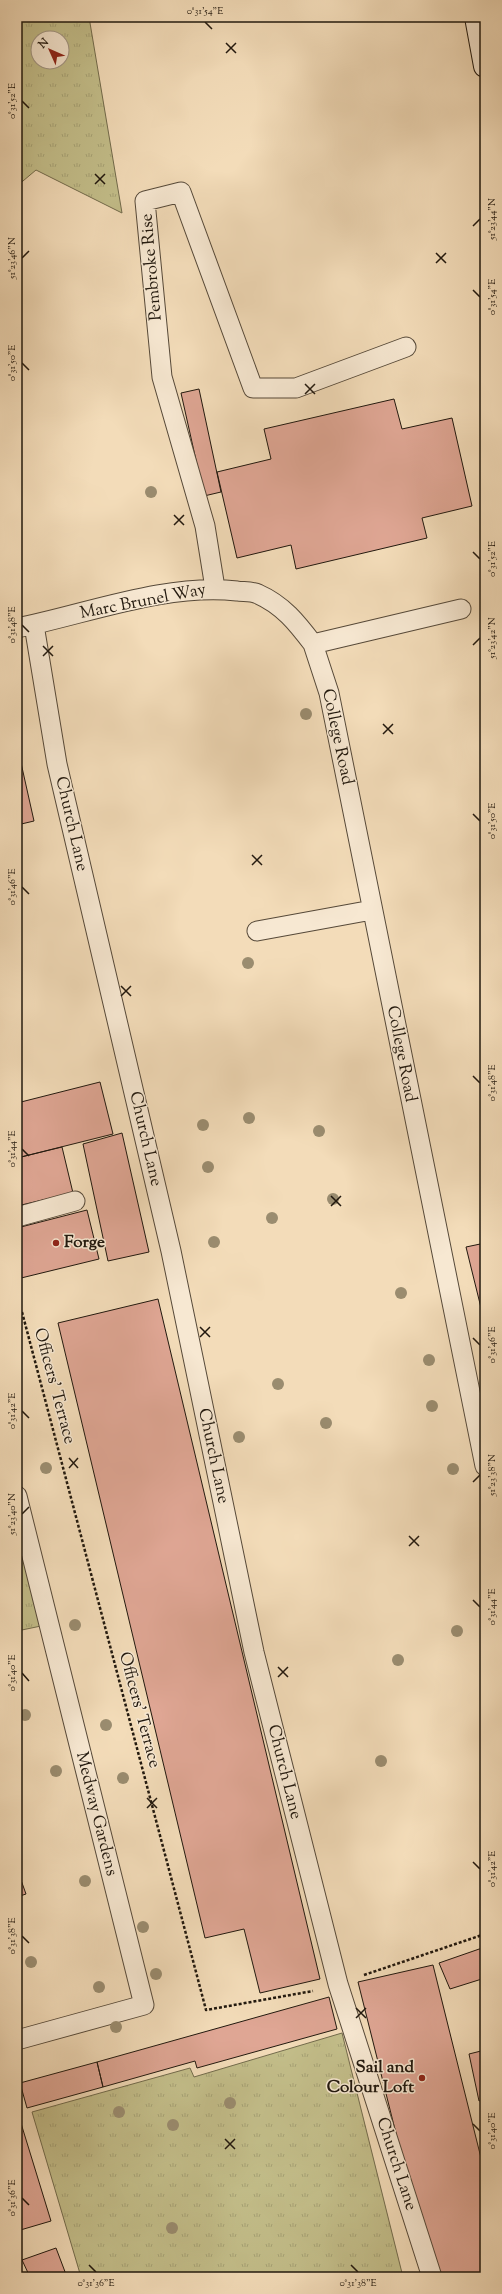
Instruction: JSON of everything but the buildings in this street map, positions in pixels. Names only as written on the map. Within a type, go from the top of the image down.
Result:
[{"type":"street","points":[[476,17],[485,66]]},
{"type":"lane","name":"Pembroke Rise","points":[[215,588],[205,526],[162,377],[145,201],[181,192],[253,388],[296,388],[406,347]]},
{"type":"lane","name":"Marc Brunel Way","points":[[26,627],[123,602],[178,592],[215,588],[257,593],[288,612],[313,644]]},
{"type":"lane","points":[[313,644],[461,609]]},
{"type":"lane","name":"Church Lane","points":[[26,627],[171,1251],[254,1652],[338,1984],[432,2277]]},
{"type":"lane","name":"College Road","points":[[313,644],[329,693],[485,1466]]},
{"type":"lane","points":[[257,931],[372,910]]},
{"type":"lane","points":[[17,1217],[75,1201]]},
{"type":"lane","name":"Medway Gardens","points":[[17,1496],[144,2005],[17,2040]]},
{"type":"path","name":"Officers' Terrace","points":[[17,1312],[22,1312],[206,2010],[312,1991]]},
{"type":"path","points":[[338,1984],[485,1934]]},
{"type":"green space","points":[[17,17],[89,17],[122,213],[36,170],[17,186]]},
{"type":"green space","points":[[17,1530],[41,1626],[17,1631]]},
{"type":"green space","points":[[342,2033],[403,2277],[81,2277],[32,2112],[190,2068],[194,2077]]},
{"type":"place","name":"Forge","points":[[56,1243]]},
{"type":"place","name":"Sail and Colour Loft","points":[[422,2078]]}]
